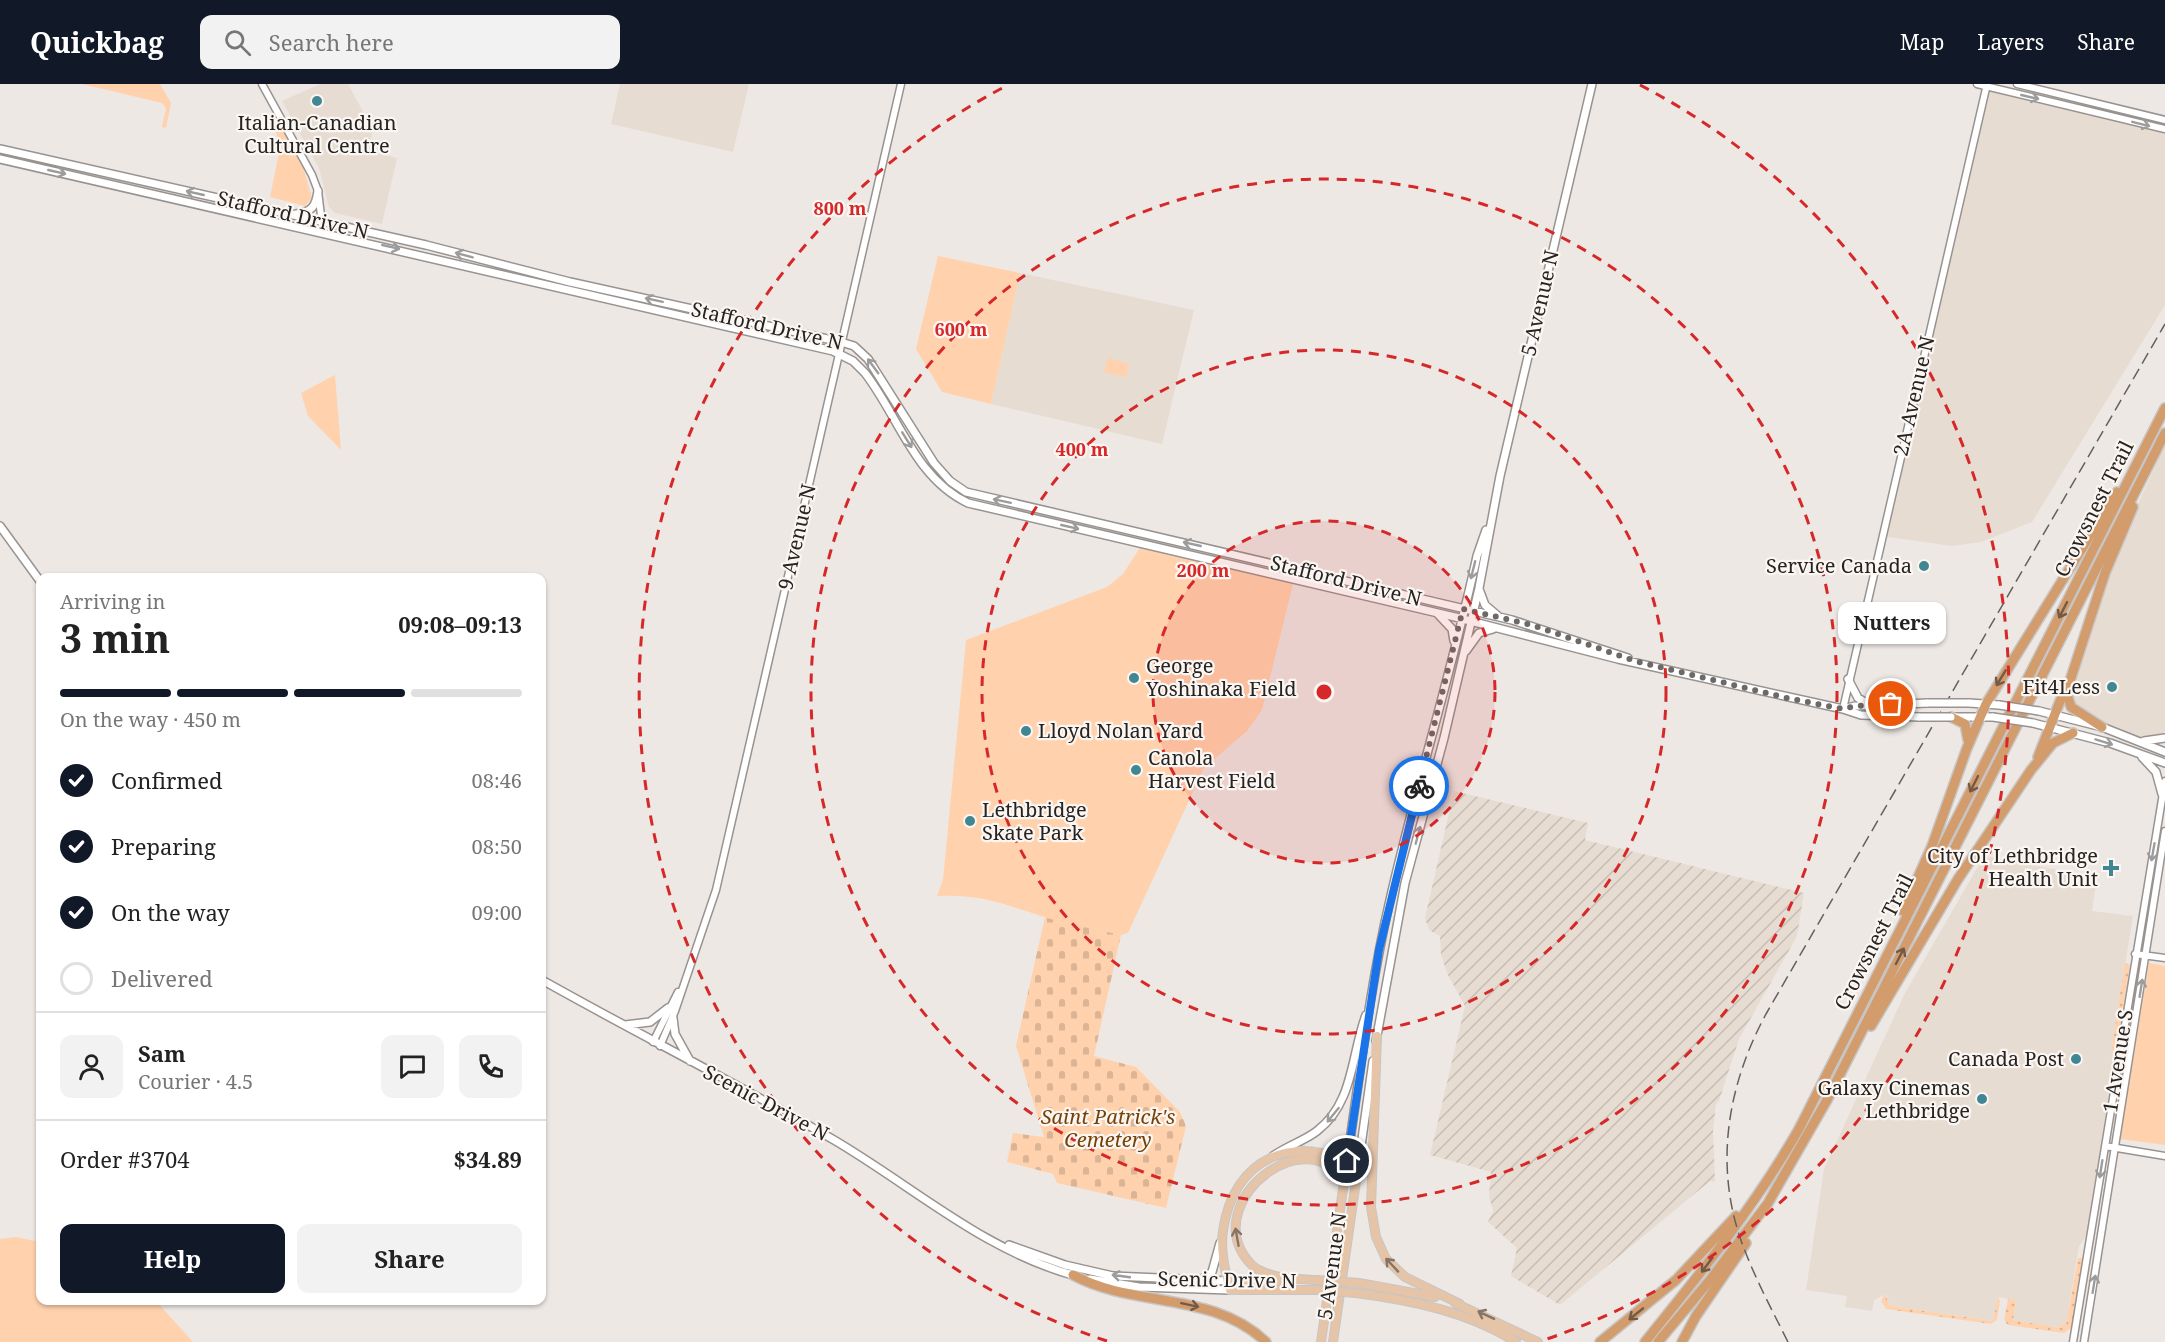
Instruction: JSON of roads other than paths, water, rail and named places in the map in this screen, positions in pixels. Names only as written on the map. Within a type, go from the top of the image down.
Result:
[{"type":"highway","name":"Crowsnest Trail","points":[[1645,1342],[1752,1204],[1799,1129],[2165,408]]},
{"type":"highway","name":"Crowsnest Trail","points":[[1659,1342],[1710,1280],[1768,1203],[1827,1100],[2165,433]]},
{"type":"highway","points":[[2102,727],[2078,714],[2068,702],[2068,687],[2105,573],[2165,433]]},
{"type":"highway","points":[[1847,1035],[1932,846],[1966,748],[1986,704],[2145,447]]},
{"type":"highway","points":[[2031,770],[2075,665]]},
{"type":"highway","points":[[1957,719],[1965,724],[1968,732],[1966,748]]},
{"type":"highway","points":[[1682,1342],[1705,1302],[1781,1190],[1827,1100],[1958,879],[2031,770],[2054,743],[2073,733]]},
{"type":"highway","points":[[1600,1342],[1676,1280],[1701,1256],[1742,1209],[1799,1129]]},
{"type":"highway","points":[[1073,1275],[1085,1281],[1128,1293],[1222,1313],[1248,1326],[1266,1342]]},
{"type":"main road","name":"5 Avenue N","points":[[1333,1342],[1377,1036],[1405,883],[1444,738],[1479,588],[1490,523],[1592,84]]},
{"type":"main road","name":"Stafford Drive N","points":[[0,149],[426,245],[570,282],[842,342],[854,346],[868,359],[934,463],[950,481],[966,492],[1500,618],[1551,631],[1635,661]]},
{"type":"main road","name":"Stafford Drive N","points":[[0,159],[323,232],[839,354],[853,361],[870,379],[931,477],[948,493],[968,503],[1843,709],[1861,716],[1957,719],[1993,717],[2049,725],[2165,763]]},
{"type":"main road","points":[[293,215],[310,211],[315,206],[318,191]]},
{"type":"main road","name":"5 Avenue N","points":[[1321,1342],[1371,1001],[1401,850],[1434,735],[1478,552],[1490,523]]},
{"type":"main road","points":[[0,526],[36,576]]},
{"type":"main road","points":[[1479,588],[1485,605],[1500,618]]},
{"type":"main road","points":[[1437,613],[1452,629],[1454,648]]},
{"type":"main road","points":[[1463,656],[1482,632],[1502,629]]},
{"type":"main road","points":[[1848,680],[1858,698],[1873,705]]},
{"type":"main road","name":"Stafford Drive N","points":[[1843,709],[1873,705],[1928,703],[1969,702],[1999,705],[2053,713],[2102,727],[2165,752]]},
{"type":"main road","points":[[2137,741],[2153,742],[2165,738]]},
{"type":"main road","points":[[2135,752],[2156,772],[2162,794]]},
{"type":"main road","name":"Scenic Drive N","points":[[546,982],[835,1140],[950,1218],[984,1237],[1014,1252],[1073,1275],[1118,1285],[1356,1293],[1407,1301],[1458,1315],[1516,1342]]},
{"type":"main road","points":[[1200,1280],[1207,1277],[1214,1267],[1222,1232],[1236,1190],[1252,1170],[1315,1132],[1338,1109],[1345,1095],[1361,1026],[1371,1001]]},
{"type":"main road","points":[[621,1024],[644,1024],[668,1008]]},
{"type":"main road","points":[[672,1018],[675,1034],[691,1063]]},
{"type":"main road","points":[[1377,1036],[1377,1095],[1371,1207],[1377,1242],[1386,1259],[1405,1277],[1460,1304]]},
{"type":"main road","points":[[1273,1156],[1309,1149],[1325,1151],[1358,1167]]},
{"type":"main road","points":[[1317,1280],[1280,1277],[1252,1266],[1238,1246],[1236,1235],[1238,1214],[1242,1202],[1257,1181],[1268,1172],[1289,1162],[1324,1162],[1338,1173],[1344,1183]]},
{"type":"main road","points":[[1222,1232],[1230,1290]]},
{"type":"main road","name":"Scenic Drive N","points":[[984,1237],[1065,1265],[1113,1276],[1228,1281],[1317,1280],[1359,1283],[1410,1291],[1460,1304],[1538,1342]]},
{"type":"street","points":[[262,84],[318,191],[323,232]]},
{"type":"street","name":"9 Avenue N","points":[[657,1044],[672,1018],[716,890],[901,84]]},
{"type":"street","points":[[1977,84],[2165,129]]},
{"type":"street","points":[[2017,84],[2165,120]]},
{"type":"street","name":"2A Avenue N","points":[[1843,709],[1987,85]]},
{"type":"street","name":"1 Avenue S","points":[[2073,1342],[2165,780]]},
{"type":"street","name":"1 Avenue S","points":[[2084,1342],[2165,831]]},
{"type":"street","points":[[2135,954],[2165,958]]},
{"type":"street","name":"9 Avenue N","points":[[657,1044],[668,1008],[681,987]]},
{"type":"street","points":[[2105,1146],[2165,1156]]},
{"type":"railway","points":[[1788,1342],[1745,1251],[1735,1221],[1729,1191],[1728,1130],[1741,1071],[1766,1014],[2165,324]]},
{"type":"place","name":"Italian-Canadian Cultural Centre","points":[[317,101]]},
{"type":"place","name":"Service Canada","points":[[1924,566]]},
{"type":"place","name":"George Yoshinaka Field","points":[[1134,678]]},
{"type":"place","name":"Fit4Less","points":[[2112,687]]},
{"type":"place","name":"Nutters","points":[[1891,704]]},
{"type":"place","name":"Lloyd Nolan Yard","points":[[1026,731]]},
{"type":"place","name":"Canola Harvest Field","points":[[1136,770]]},
{"type":"place","name":"Lethbridge Skate Park","points":[[970,821]]},
{"type":"place","name":"City of Lethbridge Health Unit","points":[[2111,868]]},
{"type":"place","name":"Canada Post","points":[[2076,1059]]},
{"type":"place","name":"Galaxy Cinemas Lethbridge","points":[[1982,1099]]},
{"type":"park label","name":"Saint Patrick's Cemetery","points":[[1108,1128]]}]
